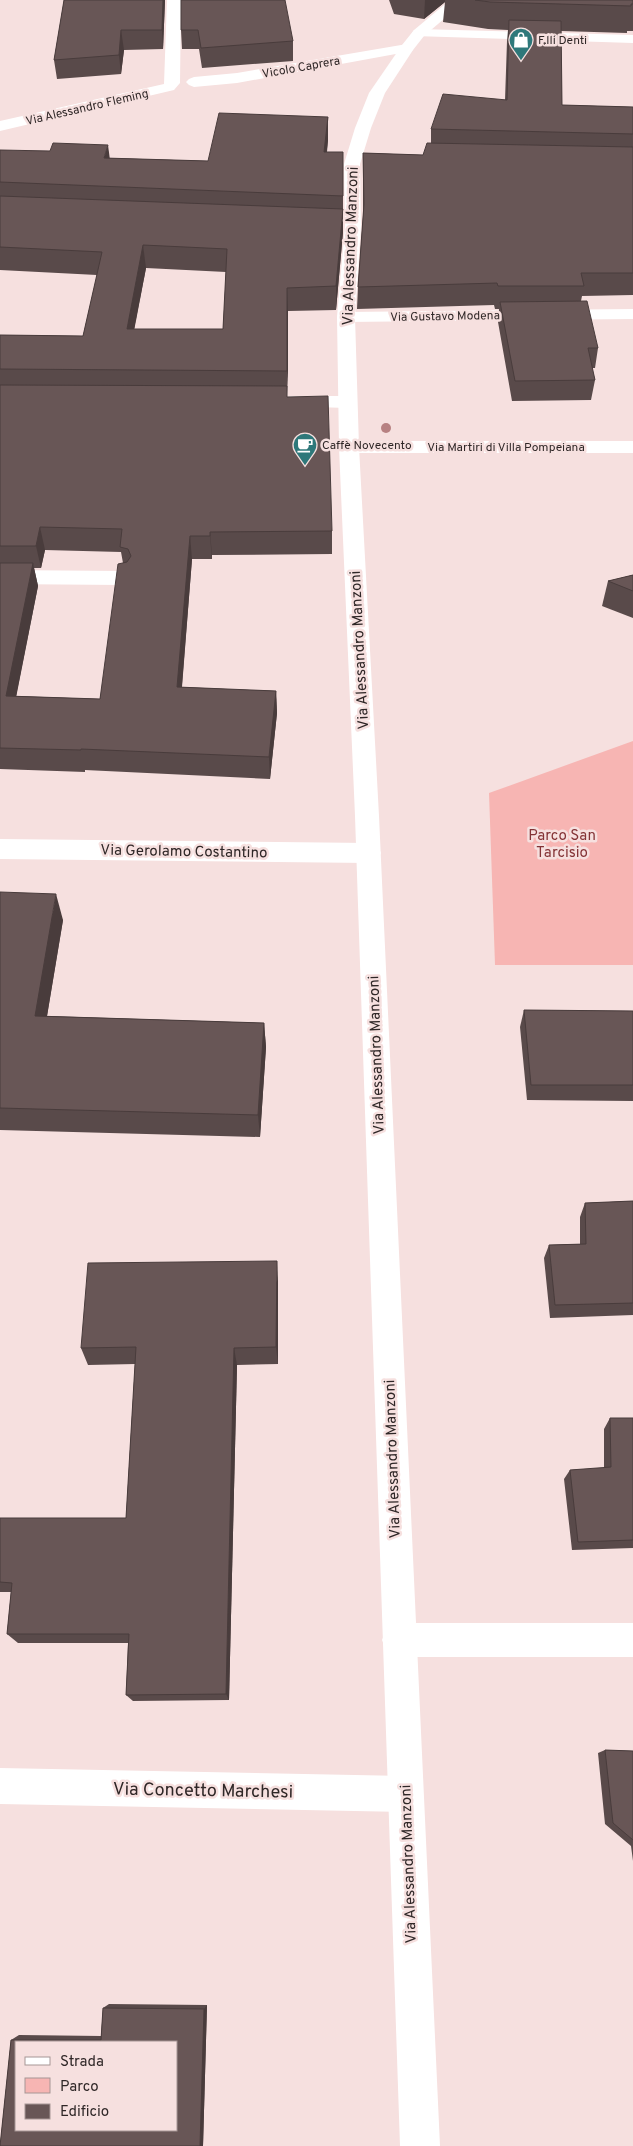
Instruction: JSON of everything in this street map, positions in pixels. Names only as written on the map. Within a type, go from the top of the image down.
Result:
[{"type":"street","name":"Via Alessandro Fleming","points":[[0,126],[164,89],[172,83],[174,0]]},
{"type":"street","name":"Via Alessandro Manzoni","points":[[420,2146],[369,853],[348,447],[346,317],[352,226],[352,164],[363,128],[377,94],[407,48],[419,33],[459,0]]},
{"type":"street","points":[[419,33],[633,39]]},
{"type":"street","name":"Vicolo Caprera","points":[[194,82],[237,78],[407,48]]},
{"type":"street","points":[[352,164],[371,161]]},
{"type":"street","points":[[333,225],[352,226]]},
{"type":"street","name":"Via Gustavo Modena","points":[[346,317],[633,314]]},
{"type":"street","points":[[278,402],[347,402]]},
{"type":"street","name":"Via Martiri di Villa Pompeiana","points":[[348,447],[633,447]]},
{"type":"street","points":[[0,577],[122,578]]},
{"type":"street","name":"Via Gerolamo Costantino","points":[[0,850],[369,853]]},
{"type":"street","points":[[399,1640],[633,1640]]},
{"type":"street","name":"Via Concetto Marchesi","points":[[0,1786],[405,1794]]},
{"type":"green space","name":"Parco San Tarcisio","points":[[633,741],[633,965],[495,965],[489,793]]},
{"type":"building","points":[[64,0],[163,0],[162,30],[121,30],[119,55],[54,60]]},
{"type":"building","points":[[181,0],[285,0],[293,41],[201,48],[198,30],[181,30]]},
{"type":"building","points":[[475,0],[633,0],[633,4],[631,6]]},
{"type":"building","points":[[509,20],[561,21],[562,105],[633,107],[633,134],[431,129],[443,94],[507,100]]},
{"type":"building","points":[[219,113],[328,117],[324,152],[343,152],[343,196],[0,182],[0,150],[50,151],[53,143],[108,145],[104,158],[208,161]]},
{"type":"building","points":[[427,143],[633,147],[633,273],[581,273],[584,286],[498,286],[497,283],[358,287],[364,204],[363,153],[423,155]]},
{"type":"building","points":[[0,196],[343,209],[336,286],[287,288],[287,371],[0,369],[0,335],[83,336],[102,252],[0,247]],"holes":[[[143,245],[227,249],[223,329],[127,329]]]},
{"type":"building","points":[[587,301],[598,348],[588,348],[595,380],[515,381],[500,302]]},
{"type":"building","points":[[0,385],[287,386],[287,397],[328,396],[332,531],[210,532],[210,536],[190,536],[177,687],[276,691],[269,757],[81,749],[0,748],[0,563],[33,563],[6,696],[100,699],[118,564],[127,562],[131,556],[128,549],[120,547],[122,529],[40,527],[36,546],[0,546]]},
{"type":"building","points":[[633,575],[633,591],[608,581]]},
{"type":"building","points":[[0,892],[56,894],[35,1016],[264,1023],[258,1115],[0,1108]]},
{"type":"building","points":[[524,1010],[633,1011],[633,1085],[531,1085]]},
{"type":"building","points":[[633,1201],[633,1303],[555,1305],[549,1245],[586,1244],[585,1203]]},
{"type":"building","points":[[277,1261],[276,1347],[234,1348],[226,1694],[126,1695],[129,1634],[7,1634],[12,1583],[0,1582],[0,1518],[126,1518],[136,1347],[81,1348],[88,1263]]},
{"type":"building","points":[[610,1418],[633,1418],[633,1540],[578,1542],[570,1470],[611,1467]]},
{"type":"building","points":[[605,1750],[633,1751],[633,1840],[613,1823]]},
{"type":"building","points":[[103,2008],[204,2009],[200,2146],[0,2146],[11,2040],[101,2040]]},
{"type":"place","name":"F.lli Denti","points":[[521,61]]},
{"type":"place","name":"Caffè Novecento","points":[[305,466]]}]
